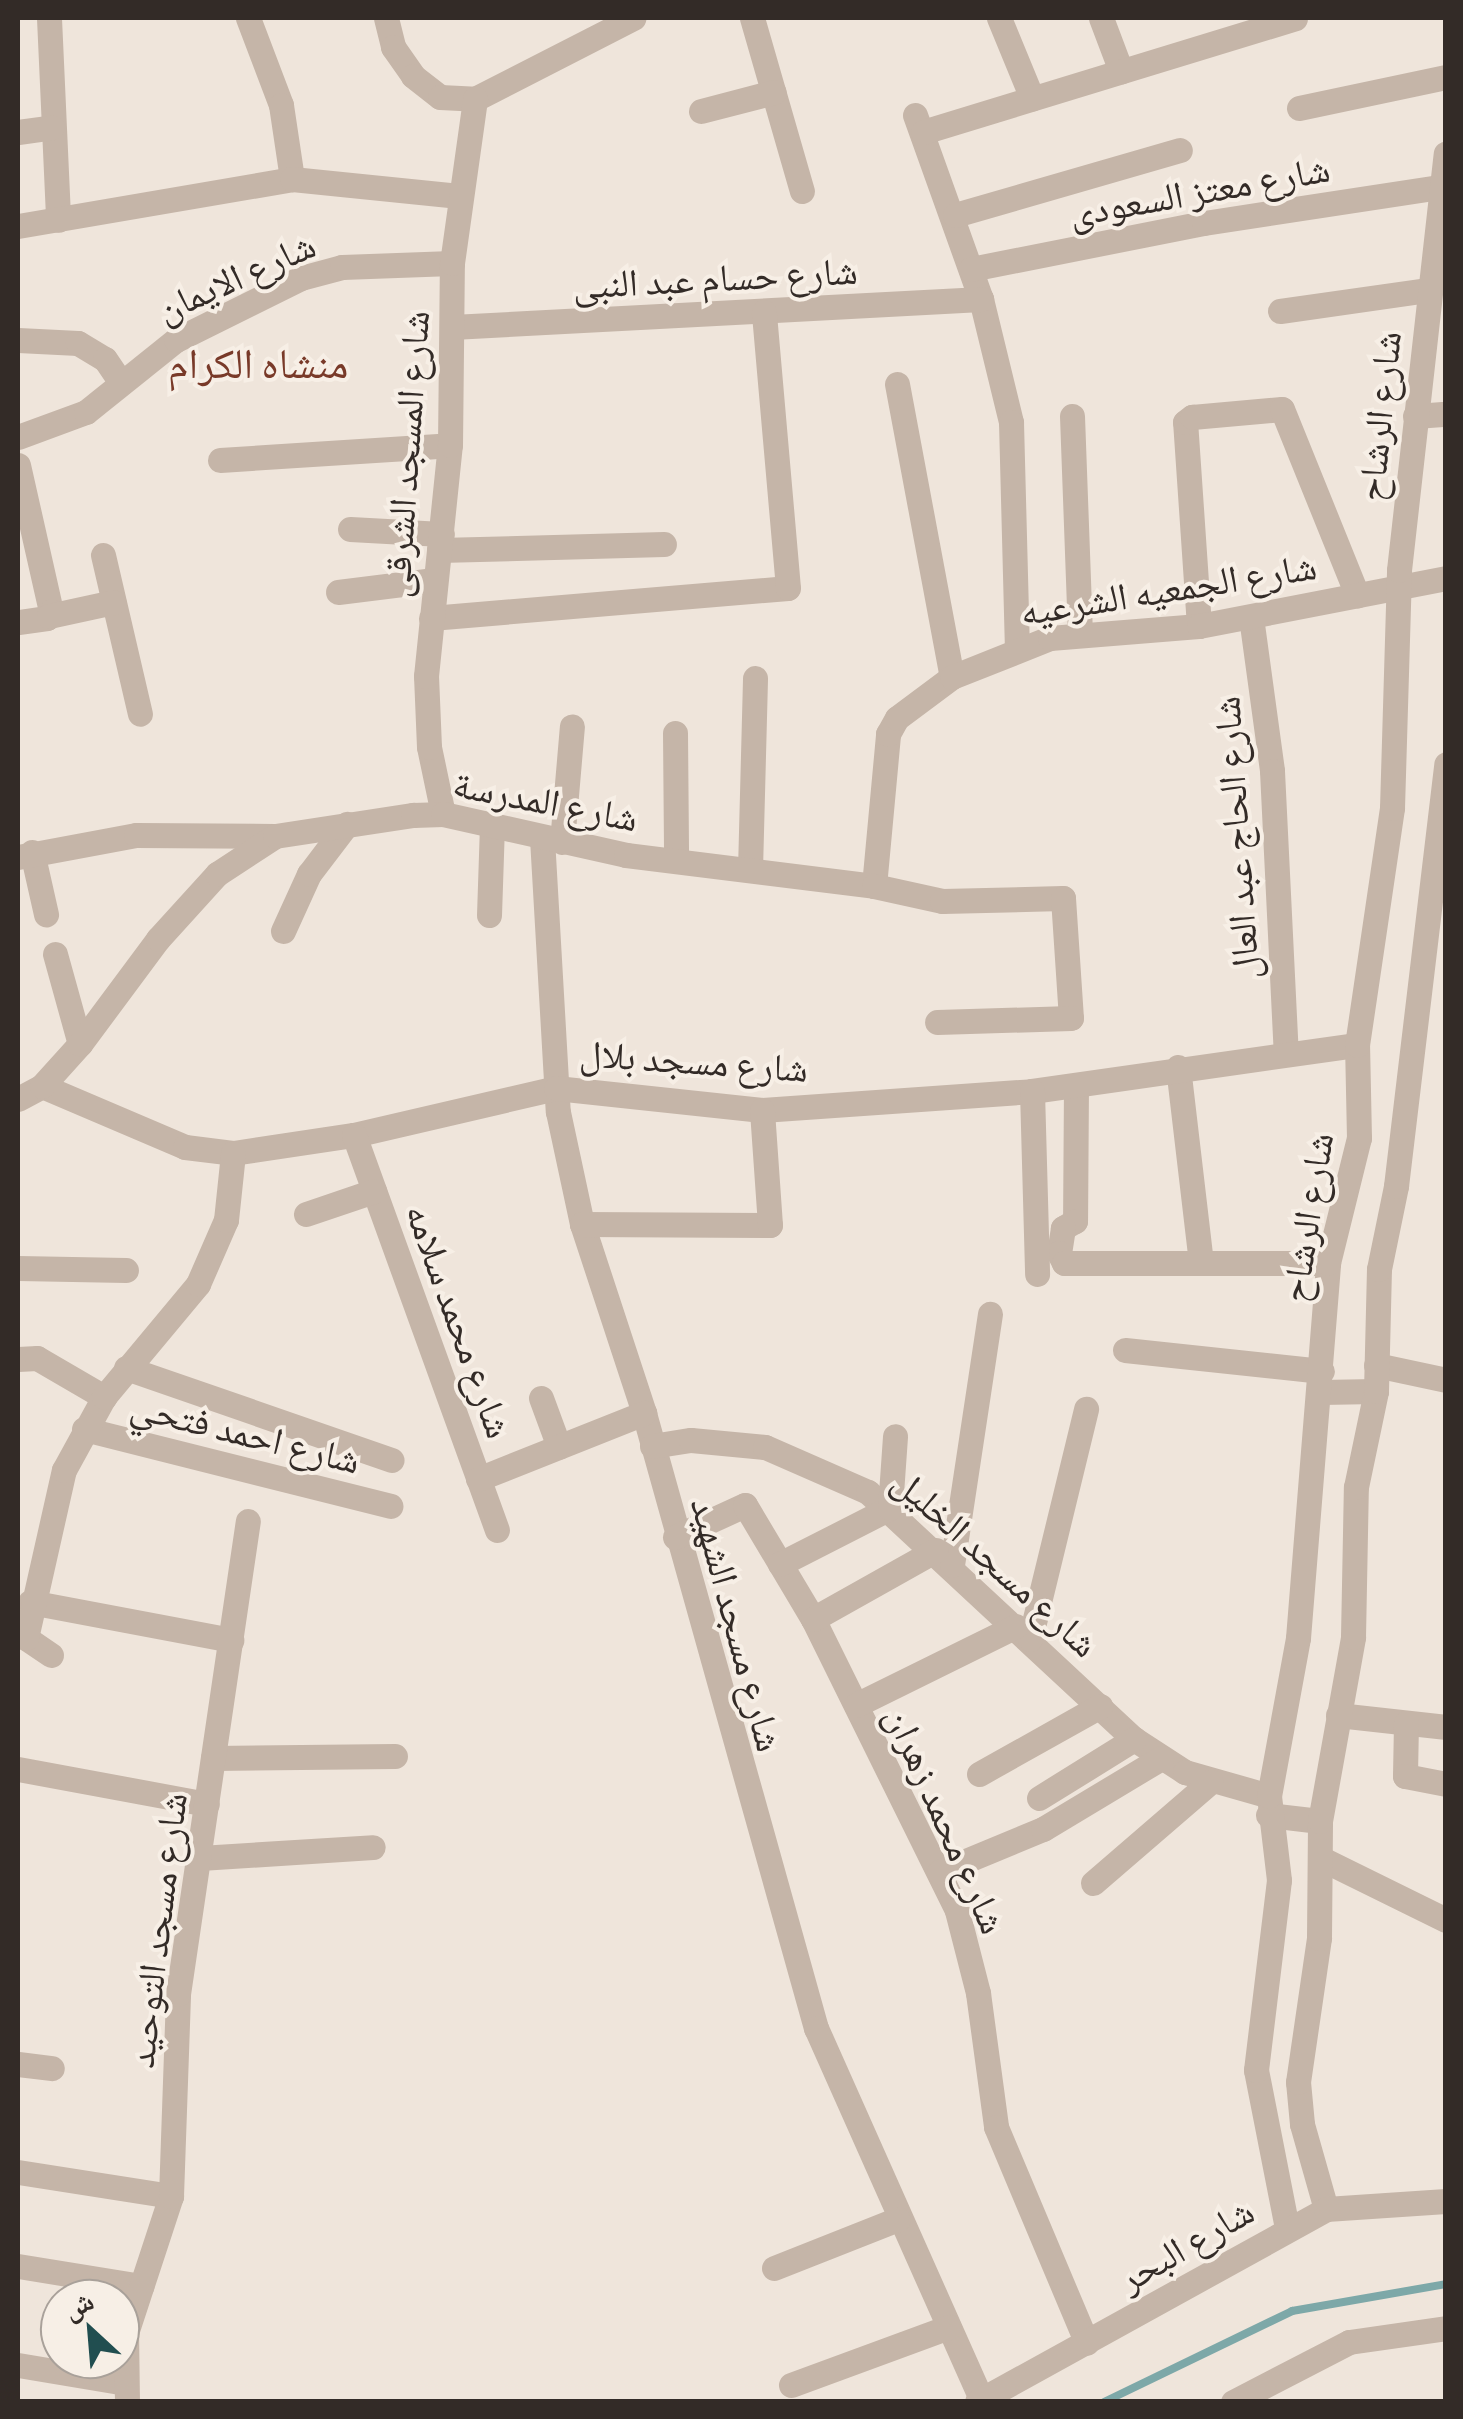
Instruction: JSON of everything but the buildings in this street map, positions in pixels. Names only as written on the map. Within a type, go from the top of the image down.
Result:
[{"type":"street","points":[[49,18],[58,220]]},
{"type":"street","points":[[248,18],[281,105],[292,179]]},
{"type":"street","points":[[386,18],[393,48],[413,76],[440,97],[475,99],[633,18]]},
{"type":"street","points":[[752,18],[802,190]]},
{"type":"street","points":[[999,18],[1032,98]]},
{"type":"street","points":[[1101,18],[1121,71]]},
{"type":"street","points":[[1017,646],[1012,438],[981,299],[919,123],[1032,98],[1263,22],[1295,18]]},
{"type":"street","points":[[1298,108],[1446,77]]},
{"type":"street","points":[[701,111],[774,92]]},
{"type":"street","name":"شارع المسجد الشرقى","points":[[443,814],[429,748],[431,618],[450,445],[452,263],[475,99]]},
{"type":"street","points":[[18,132],[52,127]]},
{"type":"street","points":[[954,214],[1180,150]]},
{"type":"street","name":"شارع الرشاح","points":[[1326,2209],[1256,2070],[1289,1813],[1308,1469],[1326,1385],[1328,1263],[1359,1138],[1357,1045],[1392,808],[1406,584],[1431,415],[1427,290],[1446,154]]},
{"type":"street","points":[[18,226],[292,179],[459,196]]},
{"type":"street","name":"شارع معتز السعودى","points":[[972,269],[1204,223],[1440,187]]},
{"type":"street","name":"شارع الايمان","points":[[18,438],[86,412],[176,340],[301,278],[342,267],[452,263]]},
{"type":"street","points":[[1280,311],[1427,290]]},
{"type":"street","name":"شارع حسام عبد النبى","points":[[452,327],[981,299]]},
{"type":"street","points":[[431,618],[785,590],[791,582],[764,312]]},
{"type":"street","points":[[18,340],[78,342],[105,359],[121,382]]},
{"type":"street","points":[[896,384],[952,677]]},
{"type":"street","points":[[1199,626],[1185,422],[1192,417],[1282,409],[1357,595]]},
{"type":"street","points":[[1072,416],[1080,634]]},
{"type":"street","points":[[220,460],[450,445]]},
{"type":"street","points":[[18,465],[49,616]]},
{"type":"street","points":[[350,529],[440,542],[664,544]]},
{"type":"street","points":[[103,555],[140,714]]},
{"type":"street","name":"شارع الجمعيه الشرعيه","points":[[874,886],[888,734],[898,718],[952,677],[1017,646],[1080,634],[1199,626],[1446,578]]},
{"type":"street","points":[[338,592],[385,581],[434,580]]},
{"type":"street","points":[[18,622],[114,602]]},
{"type":"street","name":"شارع الحاج عبد العال","points":[[1251,617],[1272,771],[1286,1054]]},
{"type":"street","points":[[750,870],[754,678]]},
{"type":"street","name":"شارع مسجد الشهيد","points":[[572,726],[552,840],[556,1088],[582,1224],[644,1414],[675,1537],[812,2017],[980,2401]]},
{"type":"street","points":[[675,733],[676,860]]},
{"type":"street","name":"شارع الرشاح","points":[[1289,1813],[1338,1715],[1357,1588],[1356,1487],[1376,1365],[1379,1269],[1396,1186],[1446,764]]},
{"type":"street","name":"شارع المدرسة","points":[[18,1100],[42,1086],[80,1044],[158,940],[217,874],[274,836],[443,814],[552,840],[874,886],[942,900],[1057,895],[1064,901],[1070,1018],[938,1022]]},
{"type":"street","points":[[283,931],[309,874],[347,824]]},
{"type":"street","points":[[490,915],[492,826]]},
{"type":"street","points":[[46,914],[24,854],[136,835],[274,836]]},
{"type":"street","points":[[55,954],[80,1044]]},
{"type":"street","name":"شارع مسجد بلال","points":[[42,1086],[185,1147],[233,1153],[354,1135],[556,1088],[762,1110],[1032,1091],[1178,1067],[1357,1045]]},
{"type":"street","points":[[1178,1067],[1201,1264]]},
{"type":"street","points":[[1076,1085],[1075,1221],[1063,1228],[1059,1253],[1068,1264],[1328,1263]]},
{"type":"street","points":[[1032,1091],[1036,1274]]},
{"type":"street","points":[[582,1224],[770,1226],[762,1110]]},
{"type":"street","name":"شارع محمد سلامه","points":[[354,1135],[497,1530]]},
{"type":"street","points":[[51,1655],[26,1640],[30,1602],[56,1494],[84,1428],[104,1397],[178,1314],[214,1253],[226,1220],[233,1153]]},
{"type":"street","points":[[306,1214],[374,1191]]},
{"type":"street","points":[[18,1268],[126,1270]]},
{"type":"street","points":[[812,1619],[944,1557],[990,1314]]},
{"type":"street","points":[[1125,1350],[1370,1391]]},
{"type":"street","points":[[18,1359],[37,1358],[104,1397]]},
{"type":"street","points":[[1376,1365],[1446,1380]]},
{"type":"street","points":[[126,1368],[392,1460]]},
{"type":"street","points":[[541,1398],[559,1447]]},
{"type":"street","points":[[856,1705],[1023,1632],[1086,1409]]},
{"type":"street","points":[[478,1478],[644,1414]]},
{"type":"street","name":"شارع احمد فتحي","points":[[84,1428],[390,1506]]},
{"type":"street","points":[[780,1564],[890,1508],[896,1436]]},
{"type":"street","name":"شارع مسجد الخليل","points":[[652,1446],[691,1440],[765,1447],[835,1474],[890,1508],[1134,1739],[1210,1782],[1289,1813]]},
{"type":"street","name":"شارع محمد زهران","points":[[675,1537],[745,1505],[812,1619],[939,1872],[970,1952],[996,2127],[1087,2342]]},
{"type":"street","name":"شارع مسجد التوحيد","points":[[126,2392],[126,2334],[171,2196],[178,1994],[248,1521]]},
{"type":"street","points":[[30,1602],[230,1640]]},
{"type":"street","points":[[980,1774],[1100,1706]]},
{"type":"street","points":[[1338,1715],[1446,1728]]},
{"type":"street","points":[[1406,1723],[1404,1776],[1446,1784]]},
{"type":"street","points":[[1040,1798],[1134,1739]]},
{"type":"street","points":[[214,1758],[395,1756]]},
{"type":"street","points":[[939,1872],[1044,1828],[1162,1758]]},
{"type":"street","points":[[18,1769],[206,1804]]},
{"type":"street","points":[[1094,1882],[1210,1782]]},
{"type":"street","name":"شارع الرشاح","points":[[1287,2228],[1283,2128],[1298,2082],[1319,1938],[1322,1859],[1289,1813]]},
{"type":"street","points":[[200,1858],[373,1847]]},
{"type":"street","points":[[1322,1859],[1446,1920]]},
{"type":"street","points":[[18,2064],[52,2068]]},
{"type":"street","points":[[18,2172],[171,2196]]},
{"type":"street","name":"شارع البحر","points":[[980,2401],[1326,2209],[1446,2201]]},
{"type":"street","points":[[774,2268],[898,2219]]},
{"type":"street","points":[[18,2266],[142,2286]]},
{"type":"street","points":[[790,2384],[948,2327]]},
{"type":"street","points":[[1233,2402],[1348,2342],[1446,2328]]},
{"type":"street","points":[[18,2365],[126,2392]]},
{"type":"waterway","points":[[1104,2402],[1292,2311],[1446,2284]]},
{"type":"district","name":"منشاه الكرام","points":[[258,361]]}]
